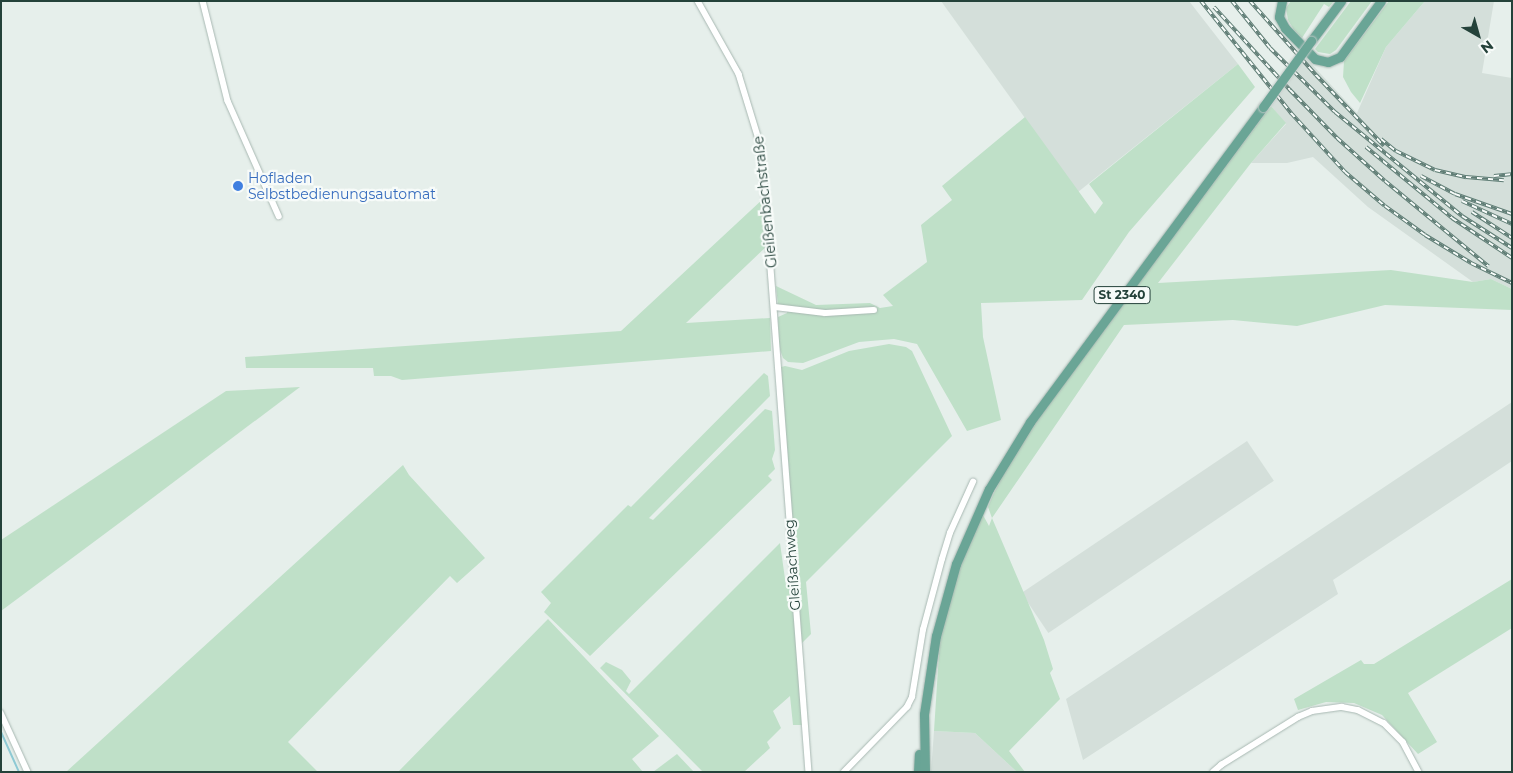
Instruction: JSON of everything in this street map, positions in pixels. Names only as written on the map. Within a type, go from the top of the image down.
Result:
[{"type":"main road","points":[[1282,1],[1278,10],[1279,17],[1285,28],[1315,59],[1328,62],[1340,57],[1381,1]]},
{"type":"main road","name":"St 2340","points":[[925,772],[924,714],[931,664],[944,604],[976,516],[989,489],[1006,459],[1040,408],[1341,1]]},
{"type":"main road","name":"St 2340","points":[[918,772],[921,721],[924,714]]},
{"type":"street","points":[[203,1],[228,100],[279,216]]},
{"type":"street","name":"Gleißenbachstraße","points":[[698,1],[739,74],[756,126],[766,179],[777,358]]},
{"type":"street","points":[[775,308],[825,313],[874,310]]},
{"type":"street","name":"Gleißachweg","points":[[777,358],[808,772]]},
{"type":"street","points":[[844,772],[902,713],[912,697],[922,630],[942,559],[950,533],[973,482]]},
{"type":"street","points":[[1213,772],[1221,765],[1298,717],[1312,711],[1342,707],[1358,710],[1384,723],[1403,742],[1419,772]]},
{"type":"street","points":[[1,713],[28,772]]},
{"type":"shaded area","points":[[941,1],[1189,1],[1238,64],[1078,192]]},
{"type":"shaded area","points":[[1425,1],[1494,1],[1482,73],[1512,78],[1512,289],[1491,279],[1473,282],[1368,207],[1313,157],[1287,163],[1251,163],[1286,124],[1271,106],[1306,58],[1357,113],[1386,47]]},
{"type":"shaded area","points":[[1512,402],[1512,461],[1333,580],[1338,594],[1083,760],[1066,699]]},
{"type":"shaded area","points":[[1247,441],[1274,481],[1048,633],[1022,593]]},
{"type":"shaded area","points":[[934,731],[975,733],[1017,772],[931,772]]},
{"type":"green space","points":[[1291,1],[1334,1],[1329,7],[1324,4],[1302,38],[1288,20],[1286,8]]},
{"type":"green space","points":[[1351,1],[1372,1],[1336,50],[1330,54],[1318,52],[1315,49]]},
{"type":"green space","points":[[1389,1],[1425,1],[1386,47],[1360,103],[1351,92],[1343,77],[1344,61]]},
{"type":"green space","points":[[1238,64],[1255,87],[1129,232],[1082,300],[981,303],[983,337],[1001,420],[967,431],[917,344],[894,339],[859,342],[803,363],[788,362],[783,358],[779,347],[778,317],[787,313],[787,307],[778,305],[776,286],[816,305],[870,303],[880,308],[893,306],[883,295],[927,262],[921,225],[952,200],[942,186],[1025,117],[1095,214],[1103,203],[1089,184]]},
{"type":"green space","points":[[1271,106],[1286,123],[1251,163],[1158,283],[1391,270],[1473,282],[1491,279],[1512,289],[1512,310],[1385,305],[1297,326],[1233,320],[1124,325],[992,518],[988,507],[993,495],[1010,461],[1034,424]]},
{"type":"green space","points":[[764,198],[768,245],[686,323],[770,318],[771,351],[402,380],[391,376],[374,376],[373,368],[246,368],[245,357],[621,331]]},
{"type":"green space","points":[[889,344],[906,347],[912,351],[952,436],[806,582],[811,634],[802,643],[781,367],[785,366],[802,370],[849,351]]},
{"type":"green space","points":[[764,373],[768,376],[770,396],[649,518],[653,520],[765,409],[772,411],[775,450],[772,459],[775,469],[768,476],[772,480],[590,656],[544,612],[551,603],[541,592],[628,505],[631,507]]},
{"type":"green space","points":[[300,387],[1,611],[1,540],[226,391]]},
{"type":"green space","points":[[403,465],[409,475],[485,558],[457,583],[450,576],[288,742],[318,772],[66,772]]},
{"type":"green space","points":[[983,515],[989,526],[992,518],[1044,640],[1053,669],[1050,673],[1060,699],[1009,751],[1025,772],[1017,772],[975,733],[934,731],[940,638],[951,594],[964,555]]},
{"type":"green space","points":[[780,543],[786,586],[792,580],[802,725],[793,725],[790,696],[773,711],[781,728],[767,742],[770,748],[744,772],[703,772],[600,668],[606,662],[622,670],[631,681],[626,691],[629,694]]},
{"type":"green space","points":[[1512,579],[1512,628],[1408,693],[1437,742],[1418,754],[1382,715],[1354,703],[1326,702],[1298,710],[1294,699],[1361,660],[1364,664],[1374,664]]},
{"type":"green space","points":[[548,619],[659,736],[632,759],[643,772],[398,772]]},
{"type":"green space","points":[[677,754],[694,772],[653,772]]},
{"type":"waterway","points":[[1,732],[19,772]]},
{"type":"railway","points":[[1201,1],[1291,113],[1345,172],[1385,206],[1425,235],[1471,263],[1512,283]]},
{"type":"railway","points":[[1232,1],[1270,48],[1335,112],[1462,216],[1512,248]]},
{"type":"railway","points":[[1250,1],[1316,75],[1384,146]]},
{"type":"railway","points":[[1214,7],[1337,138],[1385,181],[1488,266]]},
{"type":"railway","points":[[1381,139],[1396,151],[1435,170],[1466,177],[1504,180]]},
{"type":"railway","points":[[1366,147],[1452,218],[1512,258]]},
{"type":"railway","points":[[1494,176],[1512,174]]},
{"type":"railway","points":[[1421,176],[1455,194],[1512,214]]},
{"type":"railway","points":[[1462,201],[1512,224]]},
{"type":"railway","points":[[1472,212],[1512,238]]},
{"type":"place","name":"Hofladen Selbstbedienungsautomat","points":[[238,186]]}]
